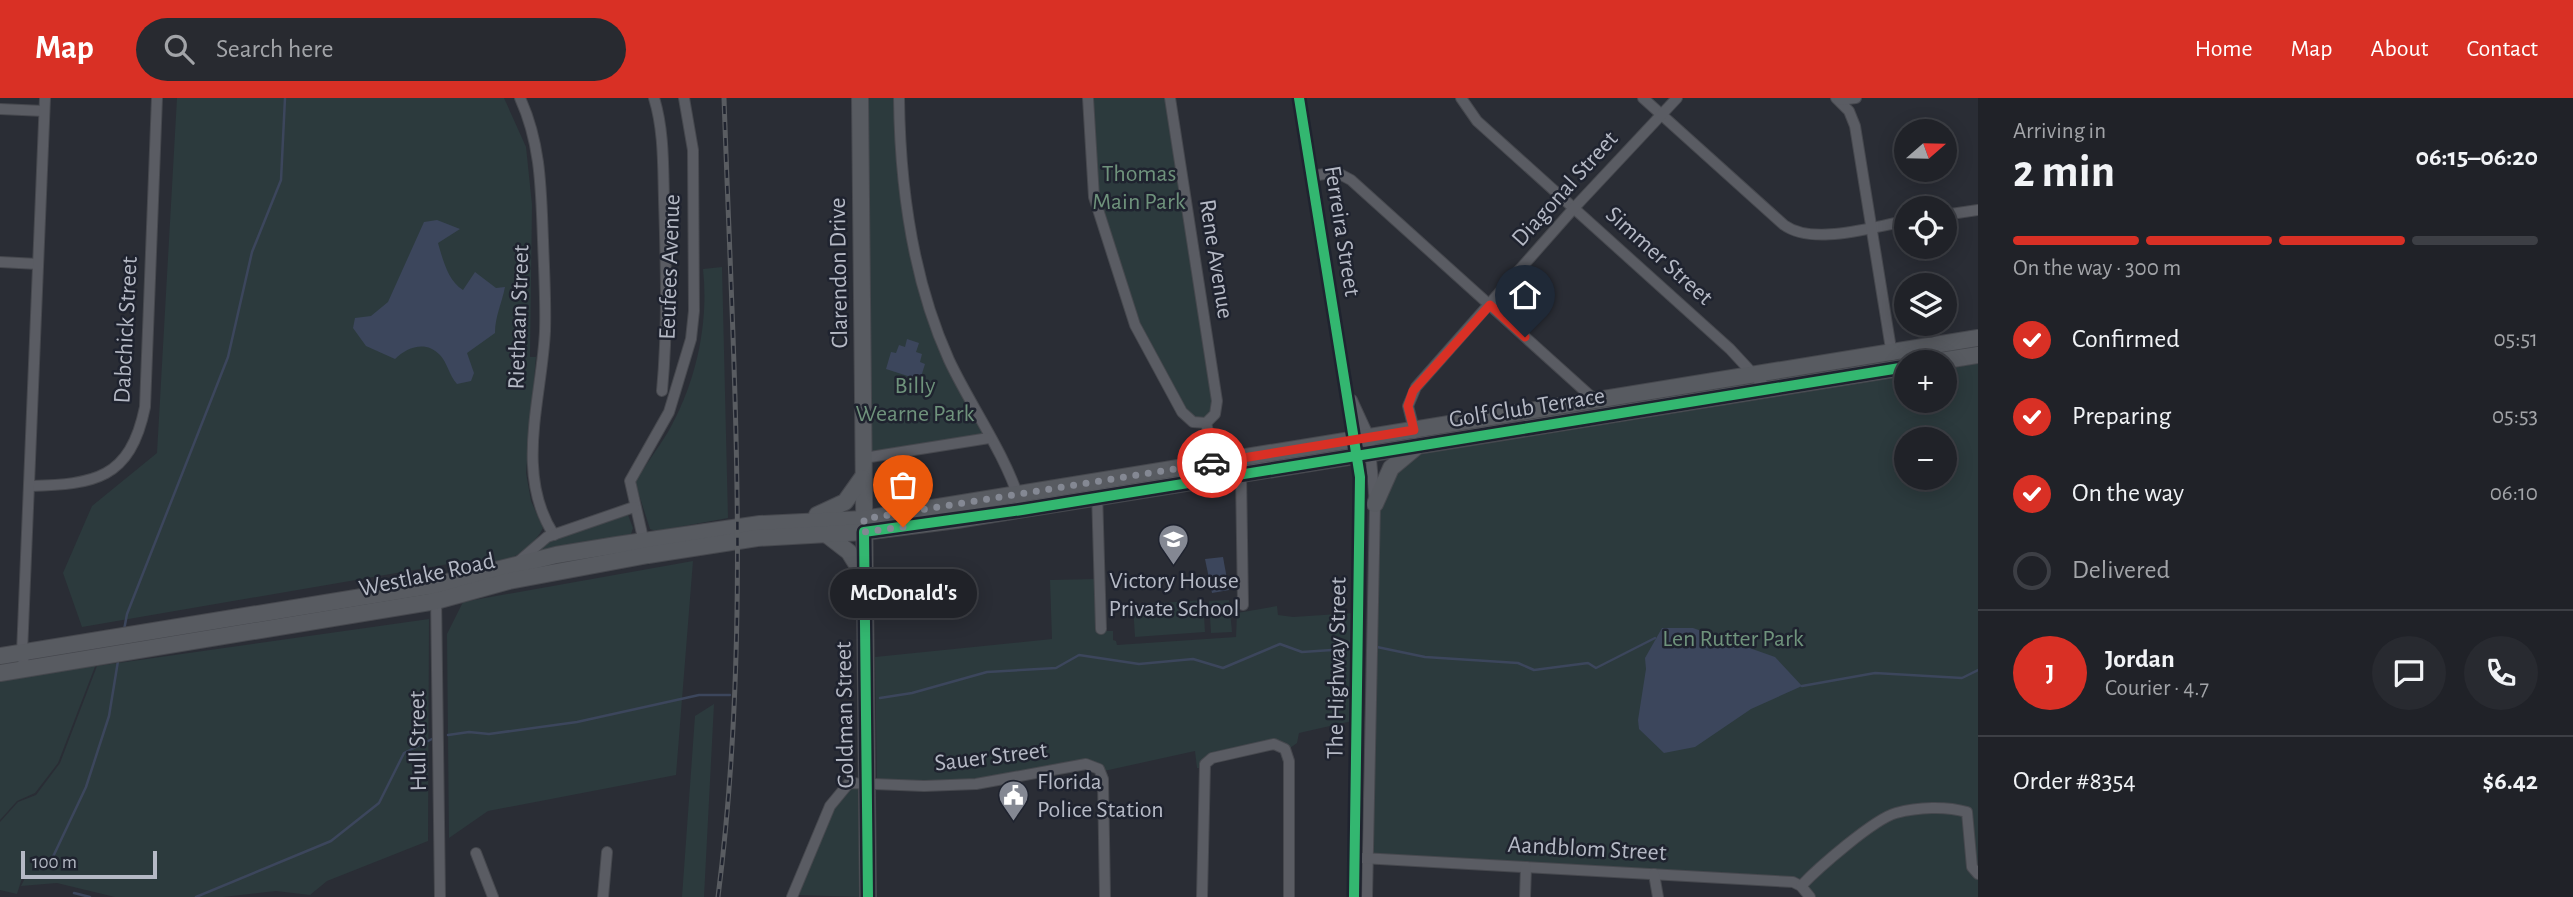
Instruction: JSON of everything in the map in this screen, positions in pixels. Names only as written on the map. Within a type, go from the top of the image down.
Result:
[{"type":"street","points":[[23,661],[45,98]]},
{"type":"street","name":"Dabchick Street","points":[[30,486],[76,485],[104,475],[124,456],[141,424],[145,394],[157,98]]},
{"type":"street","name":"Riethaan Street","points":[[520,98],[535,135],[539,158],[545,280],[545,330],[532,473],[541,512],[554,535]]},
{"type":"street","name":"Eeufees Avenue","points":[[654,98],[663,157],[665,230],[667,332],[662,391]]},
{"type":"street","name":"Eeufees Avenue","points":[[646,548],[630,490],[632,474],[669,412],[693,327],[693,150],[684,98]]},
{"type":"street","name":"Clarendon Drive","points":[[860,98],[864,526]]},
{"type":"street","points":[[899,98],[908,221],[914,256],[947,356],[1020,502]]},
{"type":"street","points":[[1088,98],[1094,197],[1135,325],[1182,412],[1193,422],[1206,423],[1218,470]]},
{"type":"street","name":"Rene Avenue","points":[[1170,98],[1217,401],[1215,414],[1206,423]]},
{"type":"street","name":"Ferreira Street","points":[[1300,98],[1343,370],[1364,447]]},
{"type":"street","name":"Simmer Street","points":[[1461,98],[1476,121],[1730,349],[1767,389]]},
{"type":"street","points":[[1643,98],[1791,230],[1811,236],[1894,223]]},
{"type":"street","name":"Diagonal Street","points":[[1417,447],[1408,406],[1413,391],[1574,208],[1677,98]]},
{"type":"street","points":[[1838,99],[1856,98]]},
{"type":"street","points":[[1838,99],[1849,111],[1855,126],[1894,357]]},
{"type":"street","points":[[0,109],[44,111]]},
{"type":"street","points":[[1312,176],[1334,172],[1351,180],[1610,415]]},
{"type":"street","points":[[1957,213],[1978,210]]},
{"type":"street","points":[[0,262],[38,264]]},
{"type":"street","name":"Golf Club Terrace","points":[[1218,470],[1241,474],[1364,447],[1414,430],[1978,338]]},
{"type":"street","points":[[1957,358],[1978,355]]},
{"type":"street","name":"Golf Club Terrace","points":[[864,526],[1364,447],[1417,447],[1894,369]]},
{"type":"street","points":[[801,521],[832,511],[845,502],[858,488],[864,464],[989,438]]},
{"type":"street","name":"The Highway Street","points":[[1364,447],[1375,504],[1367,897]]},
{"type":"street","name":"The Highway Street","points":[[1354,897],[1357,659],[1364,447]]},
{"type":"street","points":[[1375,504],[1391,468],[1417,447]]},
{"type":"street","points":[[1241,474],[1243,605]]},
{"type":"street","points":[[1097,489],[1101,629]]},
{"type":"street","points":[[517,564],[539,542],[634,507]]},
{"type":"street","name":"Westlake Road","points":[[0,673],[23,661],[509,581],[646,548],[801,521],[864,526]]},
{"type":"street","name":"Westlake Road","points":[[436,593],[517,564],[646,548],[827,535],[864,526]]},
{"type":"street","name":"Goldman Street","points":[[864,526],[868,897]]},
{"type":"street","points":[[827,535],[849,552],[865,578]]},
{"type":"street","name":"Hull Street","points":[[436,593],[440,726],[440,897]]},
{"type":"street","name":"Westlake Road","points":[[0,656],[23,661]]},
{"type":"street","points":[[1202,897],[1202,788],[1205,764],[1212,758],[1274,744],[1284,749],[1289,761],[1289,897]]},
{"type":"street","name":"Sauer Street","points":[[867,785],[976,784],[1086,764],[1099,768],[1104,788],[1105,897]]},
{"type":"street","points":[[792,897],[835,796],[853,782],[867,785]]},
{"type":"street","points":[[1810,897],[1801,886],[1823,862],[1895,813],[1950,807],[1967,812],[1972,867],[1978,874]]},
{"type":"street","points":[[603,897],[607,852]]},
{"type":"street","points":[[476,853],[493,897]]},
{"type":"street","name":"Aandblom Street","points":[[1354,857],[1793,881],[1801,886]]},
{"type":"street","points":[[1525,897],[1526,867]]},
{"type":"street","points":[[1654,874],[1658,897]]},
{"type":"green space","points":[[177,98],[504,98],[526,147],[532,205],[530,357],[536,357],[526,473],[531,501],[543,528],[529,546],[503,561],[471,571],[466,561],[82,627],[63,573],[92,506],[157,453]]},
{"type":"green space","name":"Billy Wearne Park","points":[[864,98],[896,98],[910,252],[985,436],[869,455]]},
{"type":"green space","name":"Thomas Main Park","points":[[1091,98],[1166,98],[1214,406],[1207,419],[1190,417],[1146,342],[1098,198]]},
{"type":"green space","points":[[722,267],[728,518],[656,531],[650,529],[635,482],[668,432],[693,373],[702,332],[703,269]]},
{"type":"green space","name":"Len Rutter Park","points":[[1978,360],[1978,897],[1813,897],[1804,884],[1371,855],[1378,504],[1386,482],[1410,455],[1894,374],[1894,413],[1957,413],[1957,363]]},
{"type":"green space","points":[[628,515],[633,528],[631,534],[536,552],[544,543]]},
{"type":"green space","points":[[693,561],[676,775],[488,811],[449,838],[447,634],[463,602]]},
{"type":"green space","points":[[1097,579],[1104,631],[1113,631],[1113,640],[1117,645],[1236,637],[1237,613],[1277,606],[1278,615],[1293,617],[1353,613],[1352,721],[1299,733],[1297,743],[1290,748],[1285,744],[1205,759],[1199,768],[1195,751],[1104,771],[1101,767],[975,781],[877,781],[875,657],[1052,639],[1050,580]]},
{"type":"green space","points":[[1203,600],[1205,632],[1135,637],[1133,605]]},
{"type":"green space","points":[[1229,600],[1232,632],[1211,633],[1209,601]]},
{"type":"green space","points":[[429,619],[428,841],[327,881],[310,895],[276,891],[223,897],[115,897],[57,883],[21,886],[25,878],[23,875],[17,894],[0,890],[0,822],[18,802],[36,795],[60,763],[97,666]]},
{"type":"green space","points":[[96,664],[58,763],[35,793],[17,801],[0,820],[0,680]]},
{"type":"green space","points":[[714,704],[704,897],[682,897],[695,716]]},
{"type":"green space","points":[[862,786],[863,897],[796,895],[832,808],[846,789]]},
{"type":"water","points":[[437,220],[460,229],[438,243],[447,269],[458,286],[463,290],[475,272],[496,288],[505,287],[495,333],[467,353],[474,373],[471,381],[457,384],[435,350],[417,347],[405,351],[395,359],[366,346],[353,328],[355,318],[371,316],[388,302],[424,222]]},
{"type":"water","points":[[907,339],[919,343],[916,352],[922,354],[920,362],[925,364],[920,380],[886,369],[891,352],[896,353],[899,345],[905,347]]},
{"type":"water","points":[[1223,557],[1229,590],[1212,593],[1205,559]]},
{"type":"water","points":[[1662,628],[1693,628],[1775,657],[1802,686],[1751,709],[1695,747],[1664,753],[1639,729],[1638,720],[1646,669],[1645,658]]},
{"type":"waterway","points":[[124,630],[127,614],[228,357],[252,252],[281,180],[285,98]]},
{"type":"waterway","points":[[1377,647],[1425,657],[1518,663],[1534,670],[1588,663],[1596,668],[1655,638]]},
{"type":"waterway","points":[[880,698],[912,693],[987,672],[1056,668],[1079,655],[1139,664],[1193,659],[1223,668],[1280,644],[1302,652],[1332,650]]},
{"type":"waterway","points":[[51,861],[86,787],[109,716],[118,661]]},
{"type":"waterway","points":[[1802,686],[1875,673],[1962,678],[1978,670]]},
{"type":"waterway","points":[[448,735],[469,732],[489,734],[577,722],[699,695],[730,695]]},
{"type":"waterway","points":[[196,897],[331,841],[379,803],[404,753],[432,739]]},
{"type":"waterway","points":[[74,893],[90,897]]},
{"type":"railway","points":[[718,897],[735,698],[737,598],[735,398],[724,98]]},
{"type":"cycle path","points":[[1299,98],[1360,477],[1354,897]]},
{"type":"cycle path","points":[[868,897],[864,532],[1022,510],[1894,369]]},
{"type":"way so far","points":[[903,527],[864,532],[864,519],[1212,463]]},
{"type":"place","name":"McDonald's","points":[[903,527]]},
{"type":"place","name":"Victory House Private School","points":[[1174,566]]},
{"type":"place","name":"Florida Police Station","points":[[1014,823]]},
{"type":"route","points":[[1212,463],[1414,430],[1408,406],[1413,391],[1490,305],[1525,337]]}]
